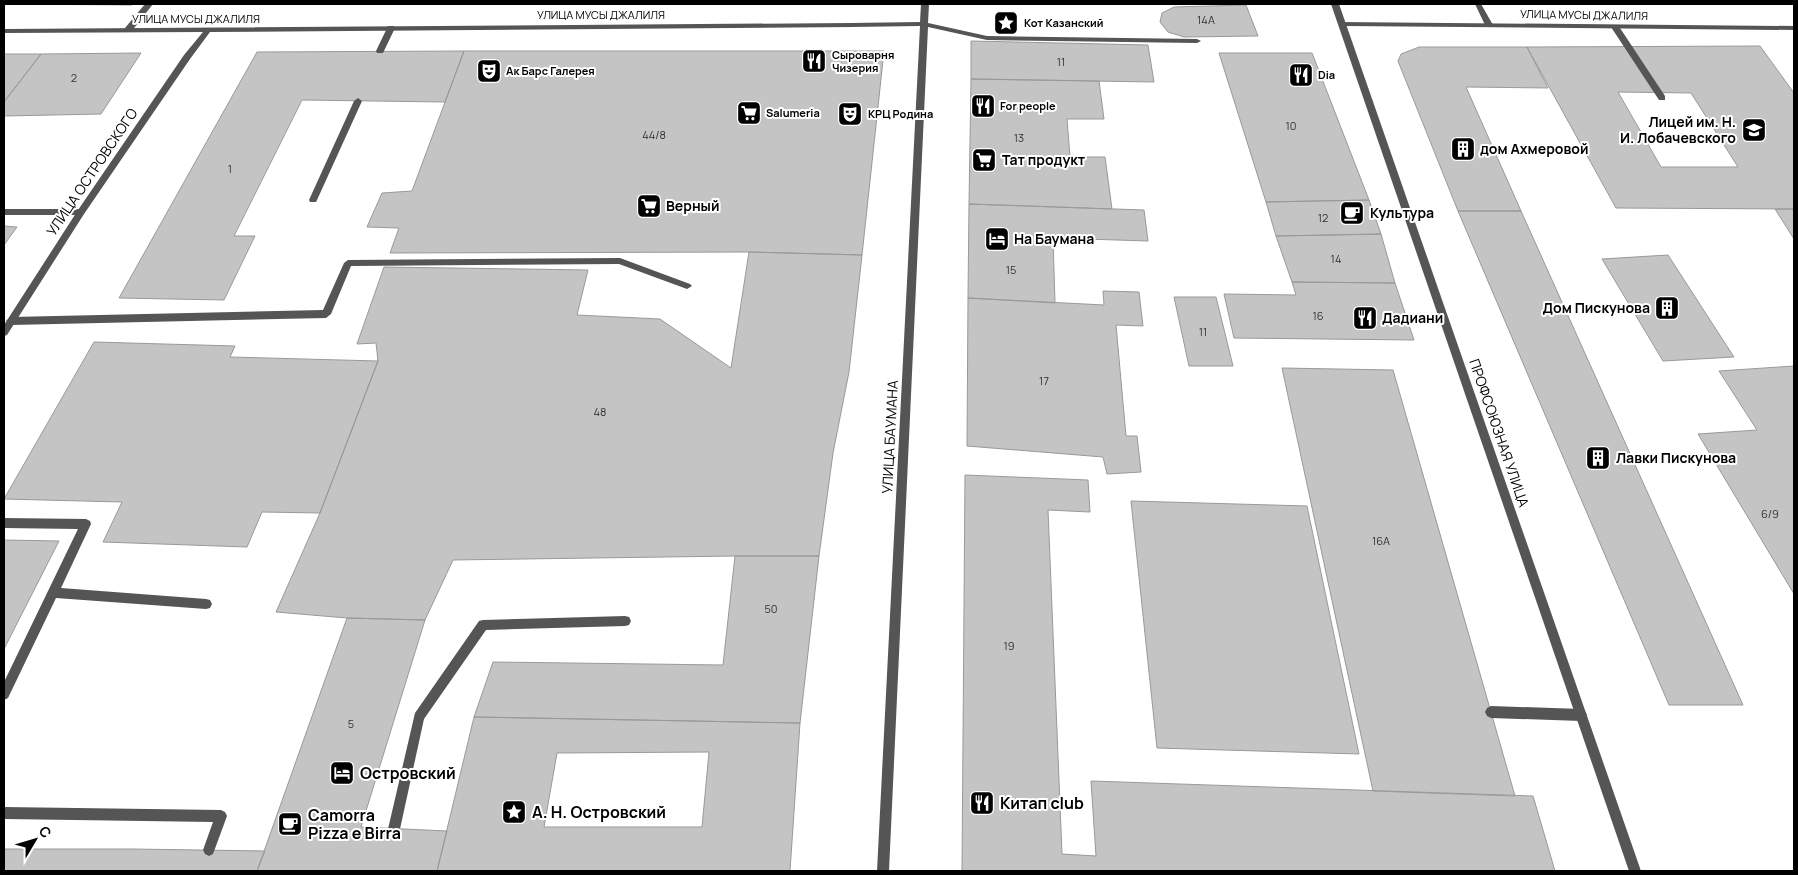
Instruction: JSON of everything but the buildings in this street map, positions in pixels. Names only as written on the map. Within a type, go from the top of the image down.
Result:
[{"type":"street","points":[[128,30],[149,4]]},
{"type":"street","name":"УЛИЦА БАУМАНА","points":[[883,871],[925,4]]},
{"type":"street","name":"ПРОФСОЮЗНАЯ УЛИЦА","points":[[1335,4],[1344,24],[1635,871]]},
{"type":"street","points":[[1478,4],[1489,25]]},
{"type":"street","name":"УЛИЦА МУСЫ ДЖАЛИЛЯ","points":[[4,31],[923,24],[987,38],[1197,42]]},
{"type":"street","name":"УЛИЦА МУСЫ ДЖАЛИЛЯ","points":[[1344,24],[1793,30]]},
{"type":"street","points":[[1615,27],[1662,98]]},
{"type":"street","points":[[380,51],[391,28]]},
{"type":"street","name":"УЛИЦА ОСТРОВСКОГО","points":[[4,332],[81,212],[186,57],[208,30]]},
{"type":"street","points":[[313,200],[358,101]]},
{"type":"street","points":[[4,212],[81,212]]},
{"type":"street","points":[[11,321],[326,314],[348,263],[620,261],[687,286]]},
{"type":"street","points":[[4,523],[86,524],[4,694]]},
{"type":"street","points":[[53,593],[206,604]]},
{"type":"street","points":[[394,828],[419,717],[483,624],[625,621]]},
{"type":"street","points":[[1491,712],[1581,715]]},
{"type":"street","points":[[4,814],[220,816],[209,850]]},
{"type":"place","name":"Кот Казанский","points":[[1006,23]]},
{"type":"place","name":"Сыроварня Чизерия","points":[[814,61]]},
{"type":"place","name":"Ак Барс Галерея","points":[[489,71]]},
{"type":"place","name":"Dia","points":[[1301,75]]},
{"type":"place","name":"For people","points":[[983,106]]},
{"type":"place","name":"Salumeria","points":[[749,113]]},
{"type":"place","name":"КРЦ Родина","points":[[850,114]]},
{"type":"place","name":"Лицей им. Н. И. Лобачевского","points":[[1754,130]]},
{"type":"place","name":"дом Ахмеровой","points":[[1463,149]]},
{"type":"place","name":"Тат продукт","points":[[984,160]]},
{"type":"place","name":"Верный","points":[[649,206]]},
{"type":"place","name":"Культура","points":[[1352,213]]},
{"type":"place","name":"На Баумана","points":[[997,239]]},
{"type":"place","name":"Дом Пискунова","points":[[1667,308]]},
{"type":"place","name":"Дадиани","points":[[1365,318]]},
{"type":"place","name":"Лавки Пискунова","points":[[1598,458]]},
{"type":"place","name":"Островский","points":[[342,773]]},
{"type":"place","name":"Китап club","points":[[982,803]]},
{"type":"place","name":"А. Н. Островский","points":[[514,812]]},
{"type":"place","name":"Camorra Pizza e Birra","points":[[290,824]]}]
